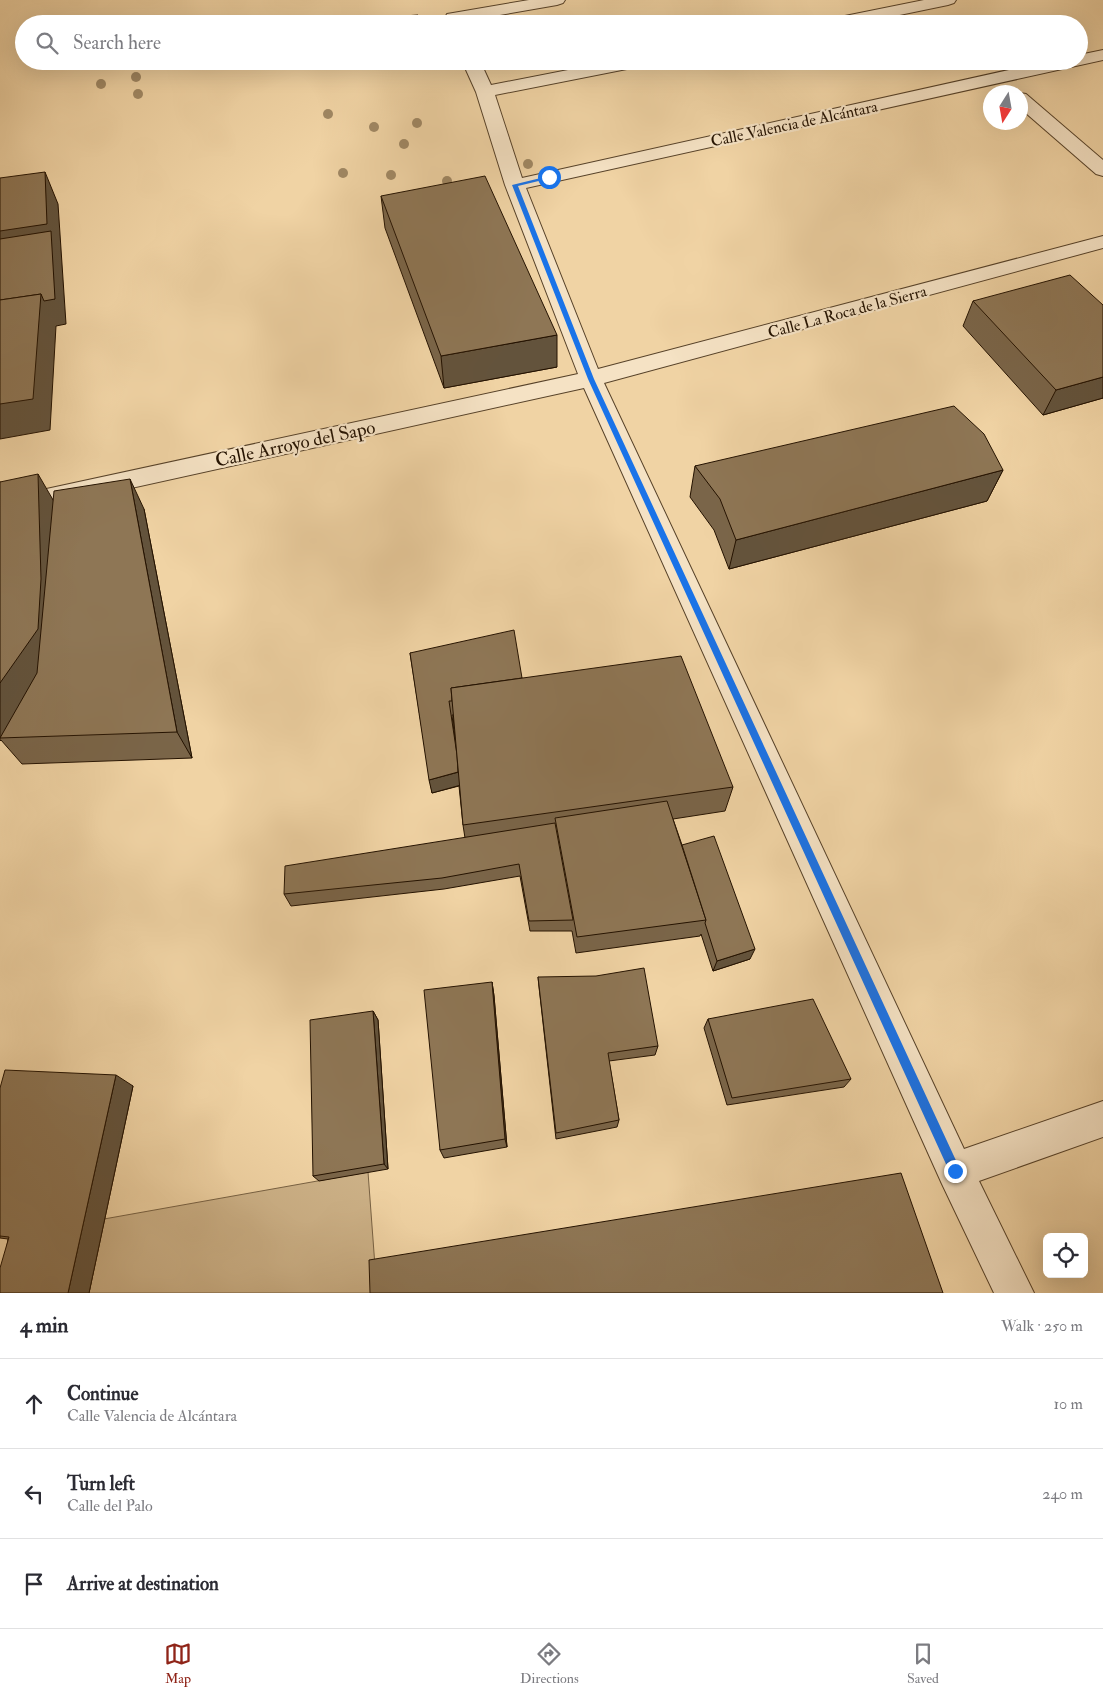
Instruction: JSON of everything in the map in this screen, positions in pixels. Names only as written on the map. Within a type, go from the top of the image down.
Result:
[{"type":"street","points":[[458,15],[557,0]]},
{"type":"street","points":[[865,15],[912,3],[948,0]]},
{"type":"street","points":[[912,3],[926,15]]},
{"type":"street","points":[[1088,58],[1103,55]]},
{"type":"street","points":[[475,70],[485,92],[515,185],[591,379],[955,1171],[1014,1293]]},
{"type":"street","points":[[485,92],[596,70]]},
{"type":"street","name":"Calle Valencia de Alcántara","points":[[515,185],[1006,70]]},
{"type":"street","points":[[991,72],[1006,85]]},
{"type":"street","points":[[1028,105],[1103,170]]},
{"type":"street","name":"Calle La Roca de la Sierra","points":[[591,379],[1103,242]]},
{"type":"street","name":"Calle Arroyo del Sapo","points":[[0,508],[591,379]]},
{"type":"street","points":[[955,1171],[1103,1119]]},
{"type":"shaded area","points":[[368,1172],[377,1293],[89,1293],[104,1219]]},
{"type":"building","points":[[45,172],[47,224],[0,231],[0,178]]},
{"type":"building","points":[[485,176],[557,335],[441,356],[381,196]]},
{"type":"building","points":[[51,231],[55,299],[44,301],[41,294],[0,300],[0,239]]},
{"type":"building","points":[[1070,275],[1103,305],[1103,377],[1056,390],[973,301]]},
{"type":"building","points":[[41,294],[33,399],[0,404],[0,300]]},
{"type":"building","points":[[954,406],[984,434],[1003,470],[736,540],[720,499],[695,466]]},
{"type":"building","points":[[38,474],[41,579],[38,629],[0,683],[0,482]]},
{"type":"building","points":[[130,479],[177,732],[0,738],[37,673],[54,491]]},
{"type":"building","points":[[514,630],[522,678],[451,688],[452,701],[449,701],[458,772],[429,780],[410,653]]},
{"type":"building","points":[[681,656],[733,787],[463,825],[451,688]]},
{"type":"building","points":[[667,801],[706,920],[577,937],[555,818]]},
{"type":"building","points":[[555,823],[573,920],[529,921],[519,864],[442,878],[284,894],[285,866]]},
{"type":"building","points":[[714,836],[755,949],[717,961],[682,845]]},
{"type":"building","points":[[644,968],[658,1046],[608,1053],[619,1120],[556,1133],[538,977],[596,976]]},
{"type":"building","points":[[492,982],[505,1139],[440,1150],[424,990]]},
{"type":"building","points":[[813,999],[851,1079],[732,1098],[708,1019]]},
{"type":"building","points":[[373,1011],[384,1164],[313,1176],[310,1020]]},
{"type":"building","points":[[5,1070],[116,1075],[68,1293],[0,1293],[0,1268],[9,1237],[0,1236],[0,1088]]},
{"type":"building","points":[[901,1173],[943,1293],[370,1293],[369,1260]]},
{"type":"route","points":[[549,177],[515,185],[591,379],[955,1171]]}]
